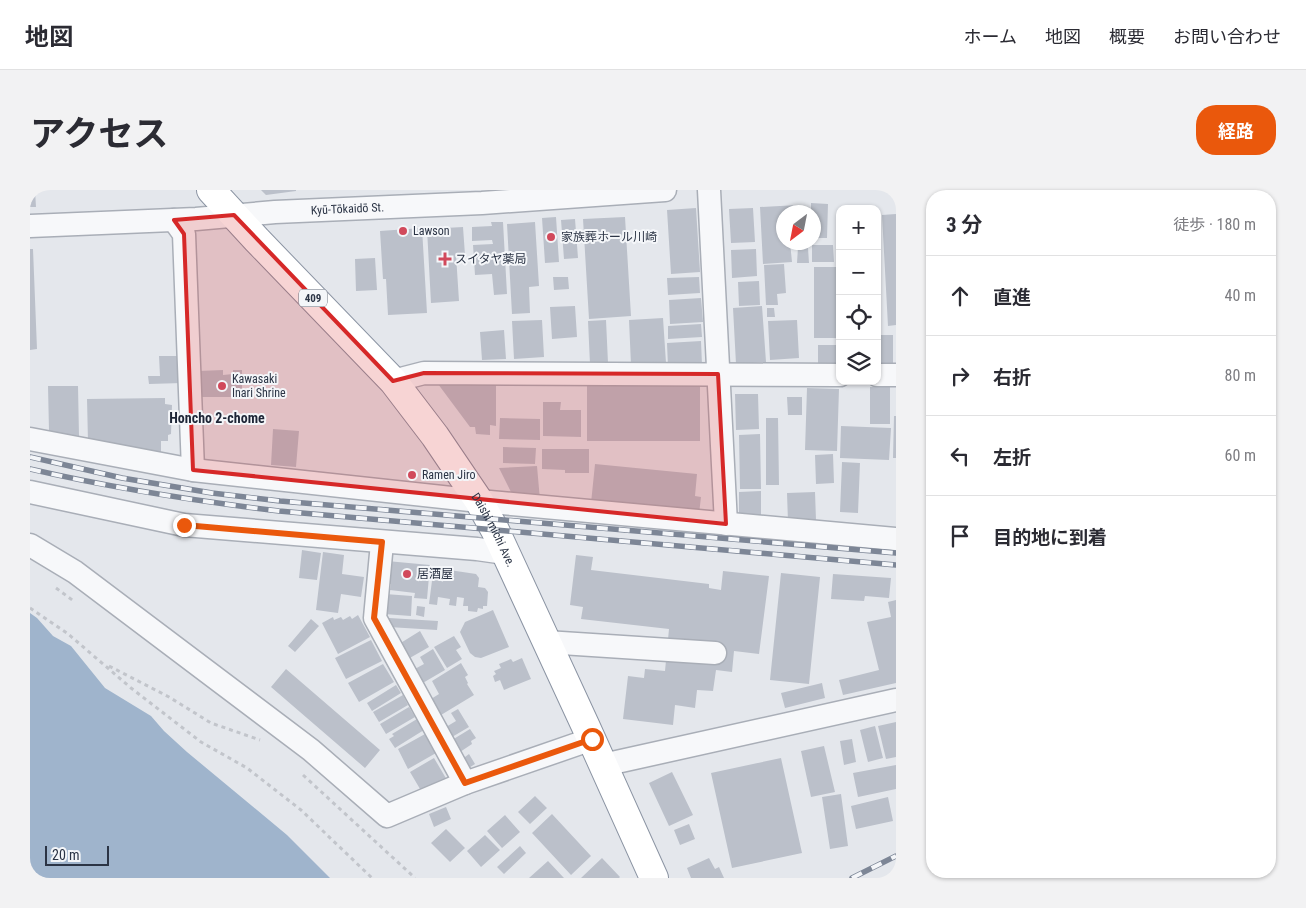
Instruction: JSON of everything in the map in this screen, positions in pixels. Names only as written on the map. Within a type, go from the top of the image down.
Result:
[{"type":"highway","name":"Daishi michi Ave.","points":[[211,190],[393,381],[435,436],[479,501],[592,739],[654,878]]},
{"type":"street","name":"Kyū-Tōkaidō St.","points":[[30,226],[196,219],[481,196],[665,190]]},
{"type":"street","points":[[710,190],[726,524]]},
{"type":"street","points":[[174,220],[184,234],[193,470]]},
{"type":"street","points":[[393,381],[424,373],[836,375]]},
{"type":"street","points":[[881,375],[896,375]]},
{"type":"street","points":[[30,439],[193,470],[479,501],[896,540]]},
{"type":"street","points":[[30,492],[184,525],[505,553]]},
{"type":"street","points":[[382,542],[374,618],[465,783]]},
{"type":"street","points":[[30,545],[75,572],[311,750],[387,816],[465,783],[592,739]]},
{"type":"street","points":[[546,642],[716,653]]},
{"type":"street","points":[[603,765],[896,700]]},
{"type":"path","points":[[30,608],[67,633],[131,688],[201,742],[247,768],[301,810],[372,878]]},
{"type":"path","points":[[103,664],[169,697],[211,722],[263,741]]},
{"type":"path","points":[[299,771],[415,878]]},
{"type":"highlighted area","points":[[234,215],[393,381],[424,373],[718,374],[726,524],[193,470],[184,234],[174,220]]},
{"type":"water","points":[[30,613],[53,636],[71,646],[105,688],[151,716],[187,752],[287,835],[330,878],[30,878]]},
{"type":"building","points":[[30,190],[35,190],[36,207],[30,207]]},
{"type":"building","points":[[261,190],[296,190],[296,191],[266,195]]},
{"type":"building","points":[[811,203],[828,204],[827,238],[821,238],[821,205],[811,205]]},
{"type":"building","points":[[776,206],[776,250],[791,250],[792,262],[763,264],[760,207]]},
{"type":"building","points":[[696,208],[700,272],[671,274],[667,210]]},
{"type":"building","points":[[753,208],[755,242],[731,243],[729,209]]},
{"type":"building","points":[[896,214],[896,325],[888,326],[882,215]]},
{"type":"building","points":[[556,217],[559,262],[545,263],[542,218]]},
{"type":"building","points":[[625,217],[631,316],[589,319],[583,219]]},
{"type":"building","points":[[575,219],[578,258],[564,259],[561,220]]},
{"type":"building","points":[[491,222],[503,222],[507,294],[494,295],[492,274],[475,275],[473,245],[493,244],[492,240],[472,241],[472,227],[492,226]]},
{"type":"building","points":[[535,222],[539,286],[529,287],[530,313],[512,314],[507,224]]},
{"type":"building","points":[[463,227],[465,255],[456,255],[459,301],[431,303],[427,229]]},
{"type":"building","points":[[422,228],[427,313],[388,315],[386,279],[383,279],[380,231]]},
{"type":"building","points":[[821,245],[833,245],[834,262],[812,262],[812,250],[821,250]]},
{"type":"building","points":[[30,249],[33,249],[37,349],[30,350]]},
{"type":"building","points":[[756,249],[757,276],[732,278],[731,250]]},
{"type":"building","points":[[798,250],[808,250],[809,263],[797,263]]},
{"type":"building","points":[[375,258],[377,290],[356,291],[355,259]]},
{"type":"building","points":[[784,264],[786,293],[777,294],[778,305],[766,305],[764,265]]},
{"type":"building","points":[[814,267],[836,267],[836,338],[814,338]]},
{"type":"building","points":[[553,277],[568,277],[569,289],[554,290]]},
{"type":"building","points":[[699,277],[700,293],[668,295],[667,278]]},
{"type":"building","points":[[759,281],[760,305],[739,306],[738,282]]},
{"type":"building","points":[[701,298],[703,322],[670,324],[669,300]]},
{"type":"building","points":[[575,306],[577,337],[552,339],[550,307]]},
{"type":"building","points":[[762,306],[766,362],[736,364],[733,308]]},
{"type":"building","points":[[767,308],[774,308],[775,317],[767,317]]},
{"type":"building","points":[[663,318],[666,363],[631,365],[629,320]]},
{"type":"building","points":[[542,320],[544,357],[514,359],[512,321]]},
{"type":"building","points":[[606,320],[608,363],[590,364],[588,321]]},
{"type":"building","points":[[797,320],[799,358],[770,360],[768,321]]},
{"type":"building","points":[[701,324],[702,337],[668,339],[668,326]]},
{"type":"building","points":[[504,330],[506,359],[482,360],[480,332]]},
{"type":"building","points":[[881,335],[893,335],[893,365],[881,365]]},
{"type":"building","points":[[701,341],[702,365],[668,367],[667,343]]},
{"type":"building","points":[[818,345],[836,345],[836,363],[818,363]]},
{"type":"building","points":[[159,356],[180,356],[182,383],[149,384],[148,376],[160,376]]},
{"type":"building","points":[[223,370],[223,375],[233,374],[233,370],[242,370],[242,397],[199,397],[198,371]]},
{"type":"building","points":[[438,384],[496,385],[496,426],[490,425],[490,435],[476,434],[475,427],[470,427]]},
{"type":"building","points":[[587,385],[700,386],[700,441],[587,441]]},
{"type":"building","points":[[48,386],[78,386],[79,436],[49,431]]},
{"type":"building","points":[[870,387],[890,387],[890,424],[870,424]]},
{"type":"building","points":[[807,388],[839,389],[837,451],[805,450]]},
{"type":"building","points":[[735,394],[758,394],[759,429],[736,430]]},
{"type":"building","points":[[787,397],[802,397],[802,415],[788,415]]},
{"type":"building","points":[[165,398],[165,404],[172,405],[171,434],[168,435],[168,441],[161,441],[161,457],[88,442],[87,399]]},
{"type":"building","points":[[543,402],[561,402],[560,410],[581,410],[581,437],[543,436]]},
{"type":"building","points":[[894,416],[896,416],[896,458],[893,458]]},
{"type":"building","points":[[500,418],[540,419],[540,440],[499,439]]},
{"type":"building","points":[[766,418],[778,418],[779,485],[766,485]]},
{"type":"building","points":[[841,426],[891,428],[889,460],[840,458]]},
{"type":"building","points":[[273,429],[299,431],[296,467],[271,465]]},
{"type":"building","points":[[760,434],[761,489],[740,489],[739,435]]},
{"type":"building","points":[[503,447],[536,448],[535,464],[503,463]]},
{"type":"building","points":[[542,449],[589,449],[589,473],[565,473],[565,470],[542,469]]},
{"type":"building","points":[[833,454],[834,483],[816,484],[815,455]]},
{"type":"building","points":[[842,462],[860,463],[858,513],[840,512]]},
{"type":"building","points":[[595,464],[697,474],[695,496],[701,497],[699,514],[591,503]]},
{"type":"building","points":[[537,466],[540,500],[514,498],[499,468]]},
{"type":"building","points":[[761,491],[761,519],[747,519],[747,514],[739,514],[739,492]]},
{"type":"building","points":[[815,492],[816,520],[788,522],[787,493]]},
{"type":"building","points":[[302,550],[321,553],[317,580],[299,578]]},
{"type":"building","points":[[323,552],[344,555],[342,574],[364,577],[361,597],[341,594],[338,613],[316,610]]},
{"type":"building","points":[[576,555],[593,557],[591,570],[709,584],[709,588],[721,590],[723,571],[769,576],[759,654],[734,651],[732,672],[716,670],[713,691],[697,690],[695,708],[675,705],[673,725],[623,719],[628,676],[644,678],[645,669],[665,671],[669,629],[581,619],[583,607],[570,605]]},
{"type":"building","name":"居酒屋","points":[[387,561],[430,565],[427,599],[414,598],[415,593],[390,590],[391,584],[385,583]]},
{"type":"building","points":[[436,568],[476,574],[479,578],[478,587],[485,588],[488,592],[487,606],[483,606],[483,609],[478,608],[477,612],[468,611],[468,606],[463,606],[464,598],[457,597],[456,606],[449,605],[450,599],[438,597],[437,605],[429,604],[433,573]]},
{"type":"building","points":[[781,573],[820,577],[809,684],[770,680]]},
{"type":"building","points":[[833,574],[891,578],[889,598],[865,596],[864,601],[831,599]]},
{"type":"building","points":[[385,594],[412,596],[411,616],[384,614]]},
{"type":"building","points":[[896,600],[896,683],[843,695],[839,680],[879,670],[867,622],[891,617],[888,602]]},
{"type":"building","points":[[417,606],[425,607],[424,617],[416,615]]},
{"type":"building","points":[[493,610],[509,647],[481,658],[475,657],[470,653],[460,632],[465,622]]},
{"type":"building","points":[[358,615],[370,637],[338,654],[322,623],[333,617],[334,620],[341,617],[343,620],[350,616],[352,619]]},
{"type":"building","points":[[389,618],[438,621],[437,630],[389,627]]},
{"type":"building","points":[[311,619],[319,626],[295,652],[288,646]]},
{"type":"building","points":[[420,631],[429,647],[408,659],[399,644]]},
{"type":"building","points":[[454,636],[461,647],[456,650],[462,659],[447,668],[434,647]]},
{"type":"building","points":[[371,640],[382,661],[346,679],[335,658]]},
{"type":"building","points":[[433,649],[445,670],[421,684],[413,670],[424,664],[420,657]]},
{"type":"building","points":[[522,658],[531,679],[504,690],[500,680],[495,682],[493,676],[496,674],[494,671],[501,668],[499,664],[511,659],[513,662]]},
{"type":"building","points":[[461,663],[468,675],[465,677],[467,684],[474,695],[441,715],[431,699],[439,694],[432,681]]},
{"type":"building","points":[[383,664],[394,682],[359,702],[348,683]]},
{"type":"building","points":[[286,669],[380,750],[365,768],[271,687]]},
{"type":"building","points":[[822,683],[825,698],[785,708],[781,693]]},
{"type":"building","points":[[396,685],[401,693],[372,711],[367,703]]},
{"type":"building","points":[[403,695],[408,705],[379,722],[373,712]]},
{"type":"building","points":[[409,707],[415,717],[386,734],[380,724]]},
{"type":"building","points":[[458,709],[469,727],[452,737],[446,727],[456,721],[451,713]]},
{"type":"building","points":[[417,719],[424,730],[395,748],[389,739],[394,736],[392,734]]},
{"type":"building","points":[[896,722],[896,757],[886,759],[878,726]]},
{"type":"building","points":[[875,726],[883,758],[868,762],[860,730]]},
{"type":"building","points":[[470,729],[476,738],[471,741],[472,744],[460,752],[452,740]]},
{"type":"building","points":[[425,734],[436,753],[408,769],[398,749]]},
{"type":"building","points":[[852,739],[856,762],[844,765],[840,741]]},
{"type":"building","points":[[824,746],[835,792],[811,797],[801,751]]},
{"type":"building","points":[[469,754],[475,764],[467,769],[461,760]]},
{"type":"building","points":[[434,758],[447,780],[423,794],[410,772]]},
{"type":"building","points":[[781,758],[802,853],[732,868],[711,773]]},
{"type":"building","points":[[896,765],[896,789],[858,797],[853,773]]},
{"type":"building","points":[[672,772],[693,815],[669,826],[649,783]]},
{"type":"building","points":[[841,794],[848,846],[830,849],[822,797]]},
{"type":"building","points":[[535,796],[547,808],[530,824],[518,812]]},
{"type":"building","points":[[888,797],[893,821],[856,829],[851,806]]},
{"type":"building","points":[[446,807],[451,819],[434,827],[429,814]]},
{"type":"building","points":[[552,814],[591,856],[571,875],[532,833]]},
{"type":"building","points":[[505,815],[520,832],[502,848],[487,831]]},
{"type":"building","points":[[689,824],[695,839],[680,845],[674,830]]},
{"type":"building","points":[[446,829],[465,848],[450,862],[431,843]]},
{"type":"building","points":[[485,835],[500,850],[481,867],[467,851]]},
{"type":"building","points":[[520,846],[526,853],[504,874],[497,867]]},
{"type":"building","points":[[602,858],[619,878],[581,878]]},
{"type":"building","points":[[709,858],[715,869],[719,867],[724,878],[691,878],[687,868]]},
{"type":"building","points":[[548,861],[564,878],[529,878]]},
{"type":"railway","points":[[30,457],[122,478],[212,493],[280,501],[896,553]]},
{"type":"railway","points":[[30,469],[154,493],[279,511],[896,565]]},
{"type":"railway","points":[[852,878],[896,856]]},
{"type":"place","name":"Lawson","points":[[403,231]]},
{"type":"place","name":"家族葬ホール川崎","points":[[551,237]]},
{"type":"place","name":"スイタヤ薬局","points":[[445,259]]},
{"type":"place","name":"Kawasaki Inari Shrine","points":[[222,386]]},
{"type":"place","name":"Ramen Jiro","points":[[412,475]]},
{"type":"place","name":"居酒屋","points":[[407,574]]},
{"type":"district","name":"Honcho 2-chome","points":[[217,418]]},
{"type":"route","points":[[184,525],[382,542],[374,618],[465,783],[592,739]]}]
